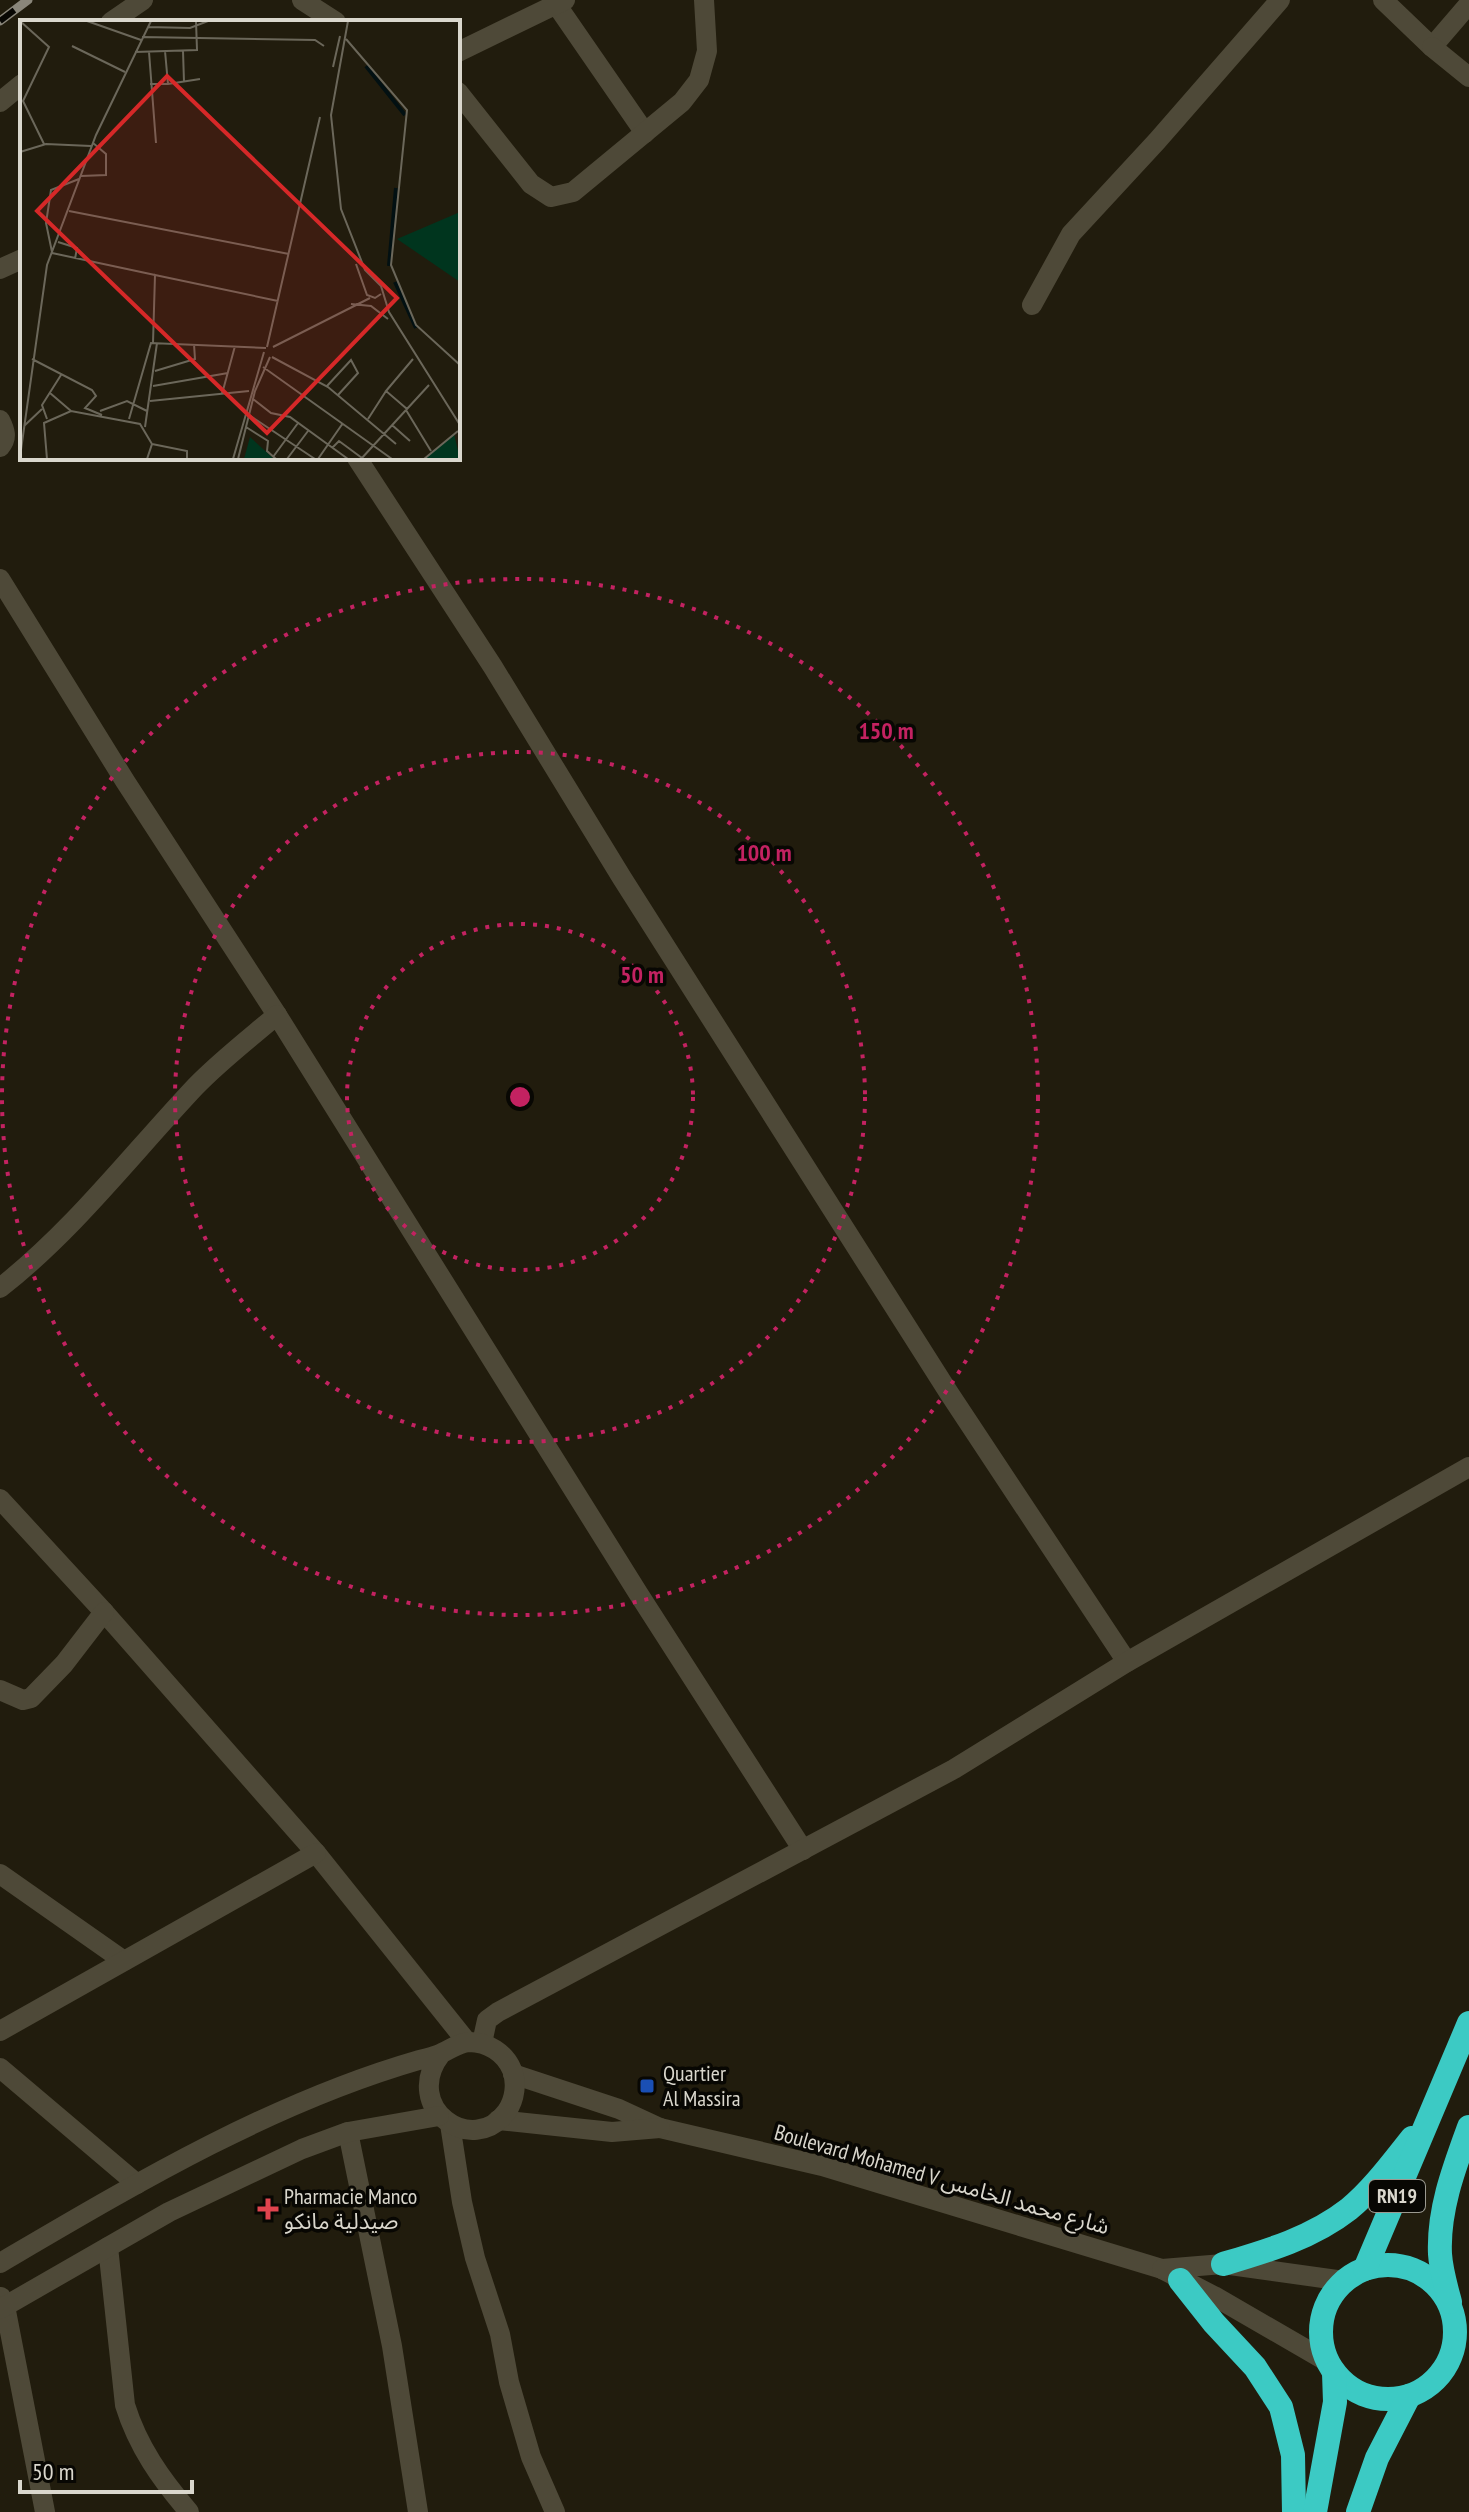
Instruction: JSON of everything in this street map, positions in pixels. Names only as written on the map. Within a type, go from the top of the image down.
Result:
[{"type":"highway","name":"RN19","points":[[1315,2512],[1335,2402],[1331,2368],[1321,2341],[1322,2319],[1330,2298],[1354,2275],[1469,2023]]},
{"type":"highway","points":[[1223,2264],[1291,2243],[1348,2209],[1369,2190],[1426,2121]]},
{"type":"highway","name":"RN19","points":[[1358,2512],[1377,2458],[1409,2396],[1428,2387],[1443,2371],[1453,2352],[1455,2330],[1440,2256],[1441,2223],[1452,2174],[1469,2127]]},
{"type":"highway","points":[[1354,2275],[1386,2265],[1406,2268],[1425,2276],[1441,2291],[1451,2309]]},
{"type":"highway","points":[[1171,2275],[1255,2367],[1281,2407],[1293,2455],[1294,2512]]},
{"type":"highway","points":[[1331,2368],[1353,2389],[1376,2399],[1409,2396]]},
{"type":"street","points":[[114,20],[143,0]]},
{"type":"street","points":[[302,0],[333,20]]},
{"type":"street","points":[[460,95],[531,184],[551,197],[573,192],[682,102],[699,80],[707,51],[704,0]]},
{"type":"street","points":[[1032,305],[1071,234],[1280,0]]},
{"type":"street","points":[[1383,0],[1469,77]]},
{"type":"street","points":[[460,51],[560,2],[645,133]]},
{"type":"street","points":[[1432,47],[1469,4]]},
{"type":"street","points":[[0,102],[20,86]]},
{"type":"street","points":[[0,269],[20,260]]},
{"type":"street","points":[[0,420],[6,431],[0,447]]},
{"type":"street","points":[[358,460],[509,691],[622,878],[949,1393],[1127,1662]]},
{"type":"street","points":[[0,579],[803,1850]]},
{"type":"street","points":[[0,1288],[74,1221],[197,1085],[277,1015]]},
{"type":"street","points":[[475,2043],[487,2020],[498,2012],[954,1769],[1127,1662],[1469,1467]]},
{"type":"street","points":[[0,1499],[316,1853],[475,2043]]},
{"type":"street","points":[[0,1690],[23,1700],[31,1698],[64,1664],[104,1612]]},
{"type":"street","points":[[0,2031],[316,1853]]},
{"type":"street","points":[[0,1874],[124,1961]]},
{"type":"street","points":[[45,2512],[2,2303],[169,2212],[302,2149],[348,2132],[445,2120],[476,2129],[498,2120],[512,2101],[515,2089],[513,2074],[507,2060],[496,2050],[475,2043],[453,2046],[441,2054],[432,2065],[428,2091],[432,2104],[445,2120],[475,2258],[500,2334],[509,2382],[531,2457],[555,2512]]},
{"type":"street","points":[[0,2263],[137,2184],[272,2115],[384,2070],[441,2054]]},
{"type":"street","points":[[0,2068],[137,2184]]},
{"type":"street","name":"Boulevard Mohamed V شارع محمد الخامس","points":[[513,2074],[619,2109],[660,2128],[822,2166],[1171,2275]]},
{"type":"street","name":"Boulevard Mohamed V شارع محمد الخامس","points":[[498,2120],[612,2132],[660,2128]]},
{"type":"street","points":[[348,2132],[392,2346],[418,2512]]},
{"type":"street","points":[[108,2247],[128,2415],[149,2460],[189,2512]]},
{"type":"street","points":[[1171,2275],[1223,2264],[1354,2275]]},
{"type":"street","points":[[1171,2275],[1214,2296],[1331,2368]]},
{"type":"railway","points":[[0,21],[28,0]]},
{"type":"place","name":"Quartier Al Massira","points":[[647,2086]]},
{"type":"place","name":"Pharmacie Manco صيدلية مانكو","points":[[268,2209]]}]
